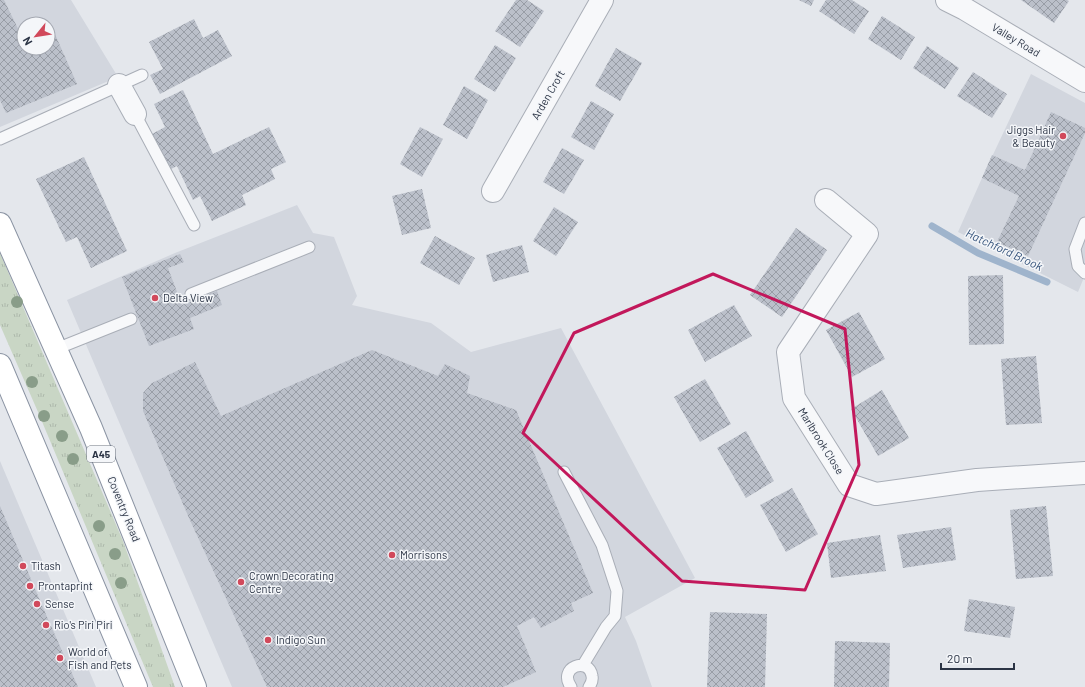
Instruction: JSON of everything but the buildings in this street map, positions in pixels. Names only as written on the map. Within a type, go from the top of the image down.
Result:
[{"type":"highway","name":"Coventry Road","points":[[0,224],[91,428],[195,687]]},
{"type":"highway","points":[[0,365],[136,687]]},
{"type":"street","name":"Arden Croft","points":[[493,191],[602,0]]},
{"type":"street","name":"Valley Road","points":[[947,0],[1085,81]]},
{"type":"street","points":[[120,85],[135,114]]},
{"type":"street","name":"Marlbrook Close","points":[[826,200],[867,234],[788,352],[794,398],[849,485],[876,494],[977,480],[1085,473]]},
{"type":"lane","points":[[0,139],[142,75]]},
{"type":"lane","points":[[135,114],[194,224]]},
{"type":"lane","points":[[1085,223],[1075,249],[1078,266],[1085,272]]},
{"type":"lane","points":[[191,294],[309,246]]},
{"type":"lane","points":[[56,349],[131,319]]},
{"type":"lane","points":[[564,472],[602,545],[617,590],[615,616],[606,627],[583,666]]},
{"type":"lane","points":[[568,686],[568,675],[571,669],[579,665],[587,667],[592,673],[594,685]]},
{"type":"highlighted area","points":[[713,274],[845,329],[859,465],[805,590],[682,581],[523,433],[574,333]]},
{"type":"shaded area","points":[[0,0],[71,0],[118,77],[0,127]]},
{"type":"shaded area","points":[[1031,74],[1085,103],[1085,275],[1078,292],[958,232]]},
{"type":"shaded area","points":[[297,205],[313,233],[334,237],[357,296],[352,305],[431,323],[471,352],[561,328],[695,578],[625,617],[636,641],[652,687],[232,687],[67,300],[175,253]]},
{"type":"shaded area","points":[[0,461],[96,687],[0,687]]},
{"type":"green space","points":[[0,253],[123,541],[175,687],[153,687],[0,325]]},
{"type":"waterway","name":"Hatchford Brook","points":[[932,226],[978,253],[1047,282]]},
{"type":"place","name":"Jiggs Hair & Beauty","points":[[1063,136]]},
{"type":"place","name":"Delta View","points":[[155,298]]},
{"type":"place","name":"Morrisons","points":[[392,555]]},
{"type":"place","name":"Titash","points":[[23,566]]},
{"type":"place","name":"Crown Decorating Centre","points":[[241,582]]},
{"type":"place","name":"Prontaprint","points":[[30,586]]},
{"type":"place","name":"Sense","points":[[37,604]]},
{"type":"place","name":"Rio's Piri Piri","points":[[46,625]]},
{"type":"place","name":"Indigo Sun","points":[[268,640]]},
{"type":"place","name":"World of Fish and Pets","points":[[60,658]]}]
